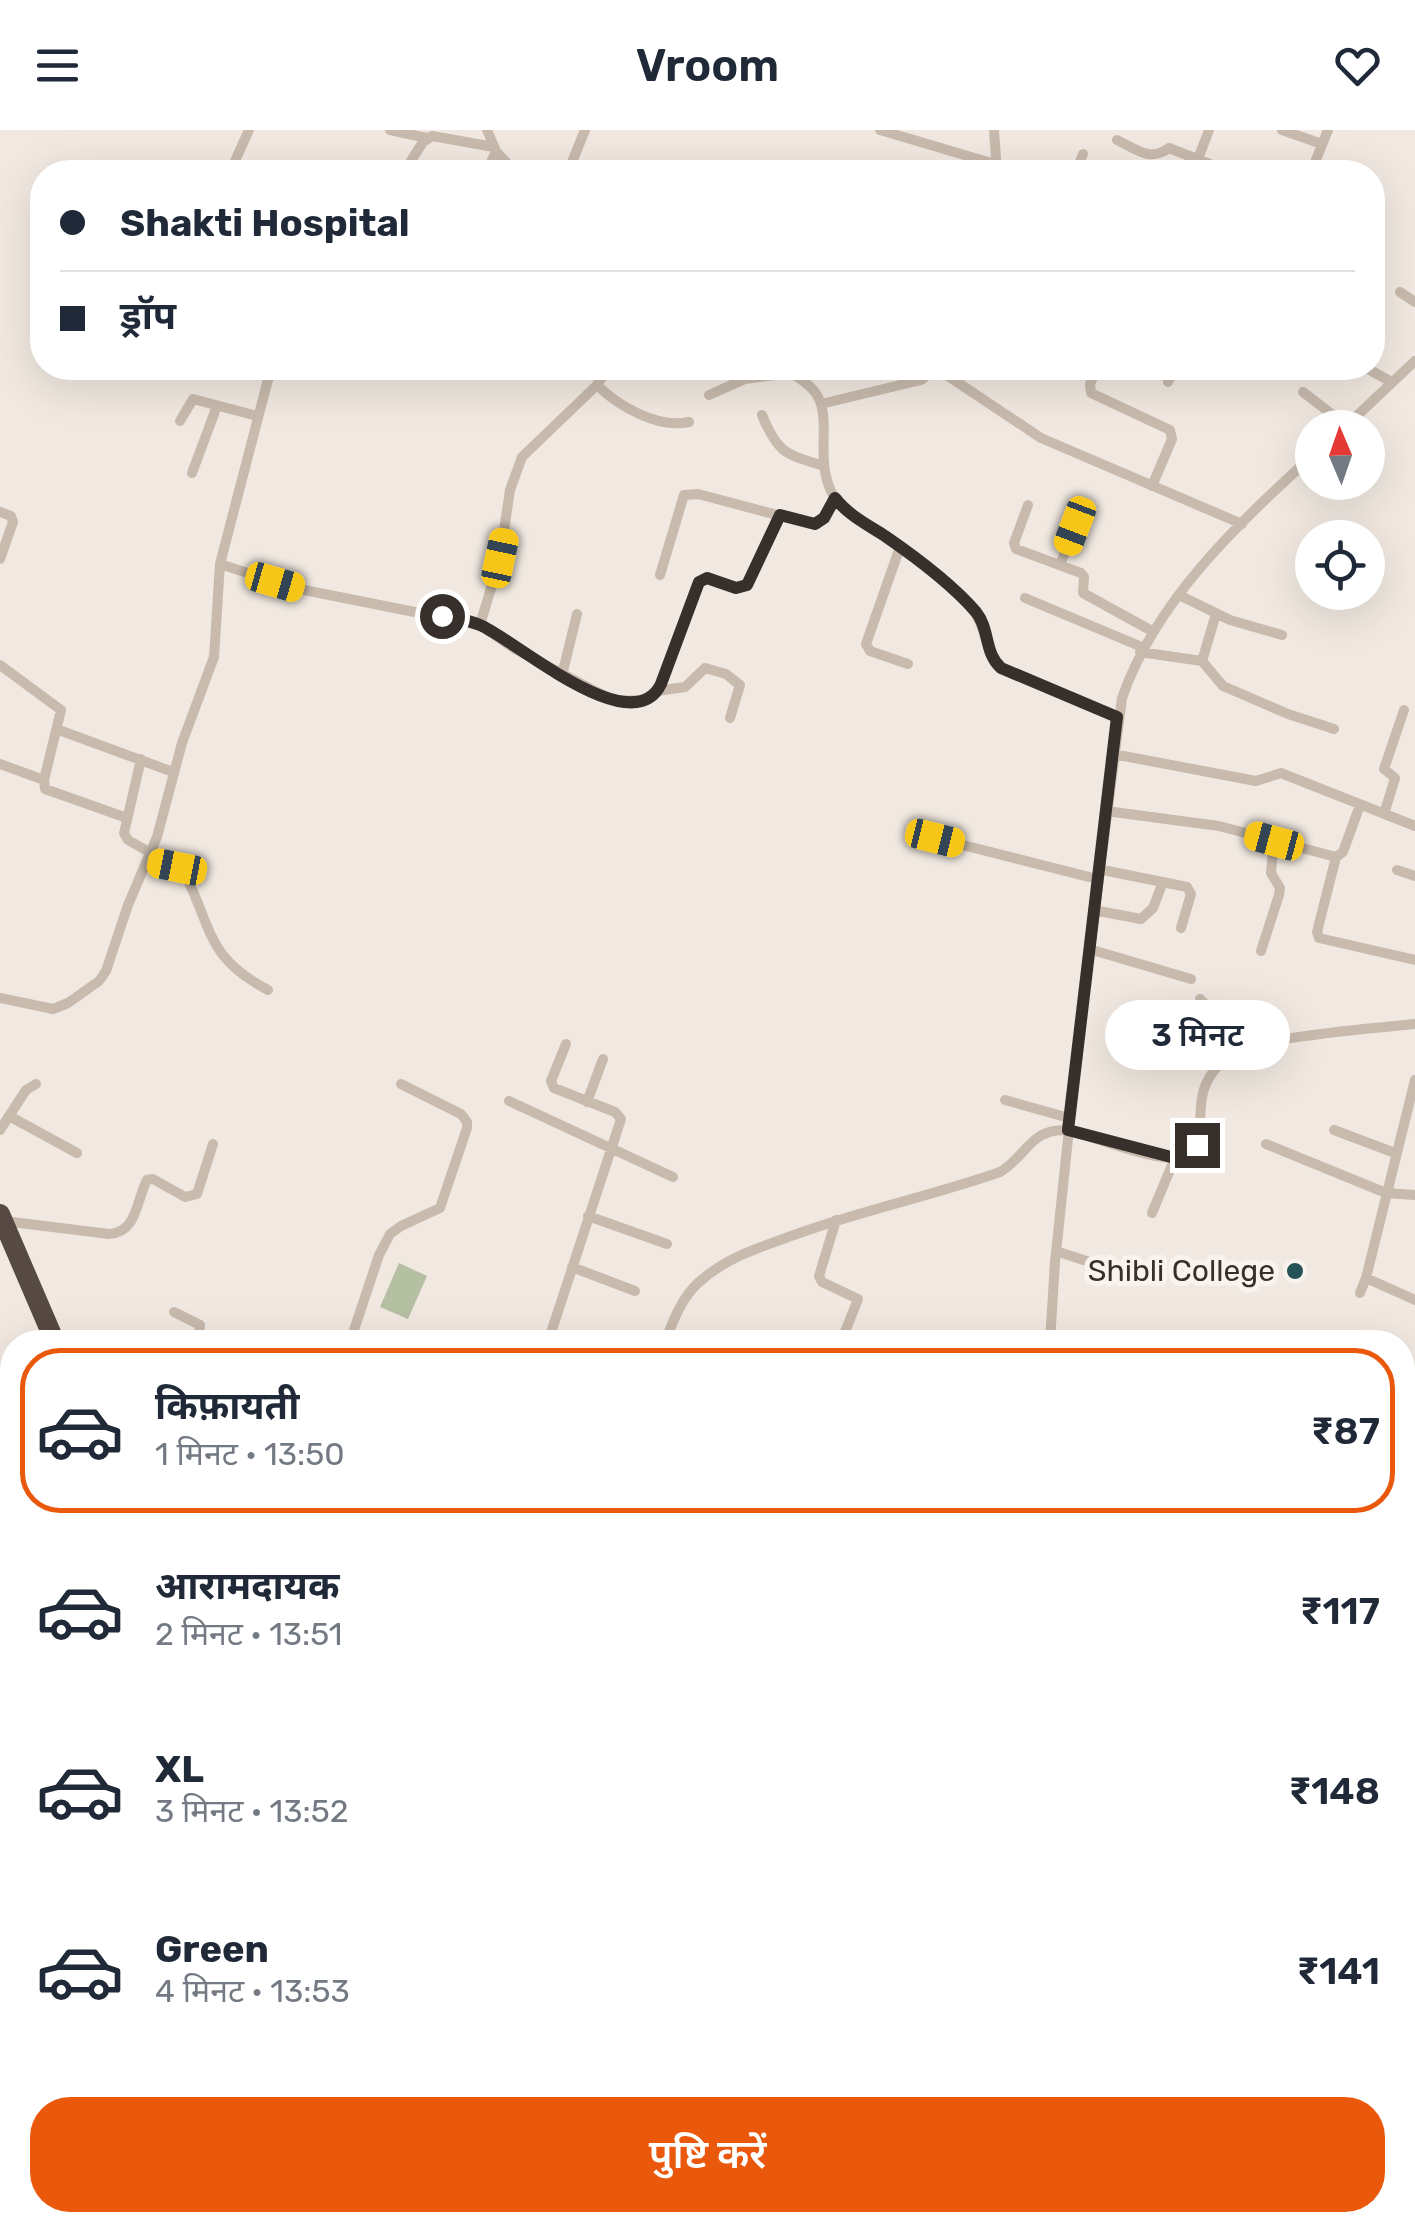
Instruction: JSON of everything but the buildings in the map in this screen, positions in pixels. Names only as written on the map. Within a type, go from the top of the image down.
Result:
[{"type":"highway","points":[[2,1218],[50,1330]]},
{"type":"street","points":[[235,160],[249,130]]},
{"type":"street","points":[[390,130],[495,149]]},
{"type":"street","points":[[487,130],[505,160]]},
{"type":"street","points":[[573,160],[585,130]]},
{"type":"street","points":[[880,130],[971,160]]},
{"type":"street","points":[[994,130],[997,160]]},
{"type":"street","points":[[1116,140],[1153,156],[1162,155],[1166,148],[1198,160],[1209,130]]},
{"type":"street","points":[[1282,130],[1322,144]]},
{"type":"street","points":[[1316,160],[1328,130]]},
{"type":"street","points":[[412,160],[427,138]]},
{"type":"street","points":[[491,160],[495,149]]},
{"type":"street","points":[[1081,160],[1083,154]]},
{"type":"street","points":[[1400,292],[1415,302]]},
{"type":"street","points":[[1361,410],[1415,361]]},
{"type":"street","points":[[1385,378],[1390,380]]},
{"type":"street","points":[[0,998],[53,1009],[99,981],[149,857],[173,772],[214,657],[220,564],[267,380]]},
{"type":"street","points":[[480,625],[500,558],[510,490],[522,456],[600,380]]},
{"type":"street","points":[[710,395],[743,380]]},
{"type":"street","points":[[801,380],[815,392],[821,404],[824,466],[835,498],[845,509],[900,547],[976,612],[991,657],[1001,668],[1117,717]]},
{"type":"street","points":[[821,404],[921,380]]},
{"type":"street","points":[[954,380],[1041,438],[1242,524]]},
{"type":"street","points":[[1092,380],[1091,393],[1170,430],[1172,439],[1152,486]]},
{"type":"street","points":[[596,385],[615,401],[656,419],[689,422]]},
{"type":"street","points":[[1302,392],[1325,410]]},
{"type":"street","points":[[180,421],[193,399],[257,416]]},
{"type":"street","points":[[192,473],[217,406]]},
{"type":"street","points":[[762,415],[772,440],[782,452],[824,466]]},
{"type":"street","points":[[1051,1330],[1069,1124],[1117,717],[1141,649],[1152,631],[1242,524],[1295,473]]},
{"type":"street","points":[[660,575],[684,496],[698,494],[815,524],[824,518],[835,498]]},
{"type":"street","points":[[1028,506],[1014,547],[1083,574],[1082,590],[1086,595],[1152,631]]},
{"type":"street","points":[[0,512],[11,516],[13,522],[0,559]]},
{"type":"street","points":[[657,692],[699,582],[707,578],[736,588],[747,585],[780,515]]},
{"type":"street","points":[[1060,565],[1075,526]]},
{"type":"street","points":[[900,547],[866,644],[870,651],[908,664]]},
{"type":"street","points":[[220,564],[294,588],[480,625],[515,649],[614,701],[644,700],[657,692],[686,686],[705,668],[726,674],[740,685],[730,718]]},
{"type":"street","points":[[1179,596],[1216,614],[1282,635]]},
{"type":"street","points":[[1026,598],[1141,649],[1202,661],[1223,686],[1334,730]]},
{"type":"street","points":[[562,675],[577,614]]},
{"type":"street","points":[[1202,661],[1216,614]]},
{"type":"street","points":[[0,665],[59,706],[59,730],[44,780],[49,792],[127,818]]},
{"type":"street","points":[[1384,814],[1395,778],[1384,769],[1404,710]]},
{"type":"street","points":[[59,730],[173,772]]},
{"type":"street","points":[[1113,754],[1256,781],[1281,773],[1415,826]]},
{"type":"street","points":[[141,759],[125,838],[149,857],[185,874],[218,953],[268,990]]},
{"type":"street","points":[[0,764],[44,780]]},
{"type":"street","points":[[1106,810],[1219,826],[1336,856],[1343,852],[1360,805]]},
{"type":"street","points":[[935,838],[1098,874],[1187,887],[1191,892],[1182,928]]},
{"type":"street","points":[[1261,951],[1280,888],[1270,873],[1274,841]]},
{"type":"street","points":[[1336,856],[1317,932],[1319,938],[1415,960]]},
{"type":"street","points":[[1397,870],[1415,876]]},
{"type":"street","points":[[1093,910],[1141,920],[1154,908],[1164,882]]},
{"type":"street","points":[[1089,949],[1192,979]]},
{"type":"street","points":[[1200,999],[1213,1012],[1211,1037],[1237,1050]]},
{"type":"street","points":[[1005,1100],[1175,1158],[1190,1155],[1194,1150],[1204,1088],[1216,1068],[1237,1050],[1415,1024]]},
{"type":"street","points":[[552,1330],[620,1123],[619,1115],[558,1092],[552,1085],[566,1044]]},
{"type":"street","points":[[586,1102],[603,1059]]},
{"type":"street","points":[[1360,1292],[1415,1080]]},
{"type":"street","points":[[0,1130],[26,1090],[36,1084]]},
{"type":"street","points":[[354,1330],[384,1244],[401,1226],[434,1213],[444,1202],[467,1128],[461,1114],[401,1084]]},
{"type":"street","points":[[509,1101],[674,1177]]},
{"type":"street","points":[[9,1116],[77,1153]]},
{"type":"street","points":[[670,1330],[696,1284],[716,1269],[762,1246],[836,1220],[1000,1172],[1012,1165],[1040,1134],[1069,1124]]},
{"type":"street","points":[[1334,1130],[1395,1154]]},
{"type":"street","points":[[2,1218],[108,1234],[123,1232],[130,1226],[146,1180],[153,1179],[185,1198],[197,1194],[213,1144]]},
{"type":"street","points":[[1266,1144],[1386,1192],[1415,1195]]},
{"type":"street","points":[[1152,1213],[1175,1158]]},
{"type":"street","points":[[588,1216],[667,1244]]},
{"type":"street","points":[[836,1220],[819,1276],[822,1282],[858,1300],[846,1330]]},
{"type":"street","points":[[1056,1251],[1126,1274]]},
{"type":"street","points":[[572,1268],[635,1291]]},
{"type":"street","points":[[1366,1278],[1415,1300]]},
{"type":"street","points":[[174,1312],[200,1326],[200,1330]]},
{"type":"green space","points":[[399,1263],[427,1276],[408,1319],[380,1307]]},
{"type":"place","name":"Shibli College","points":[[1295,1271]]},
{"type":"route","points":[[442,616],[490,630],[515,649],[601,696],[614,701],[644,700],[652,697],[661,684],[699,582],[707,578],[736,588],[747,585],[780,515],[815,524],[824,518],[835,498],[942,579],[966,602],[980,618],[991,657],[1001,668],[1117,717],[1068,1130],[1175,1158],[1190,1155],[1197,1145]]}]
